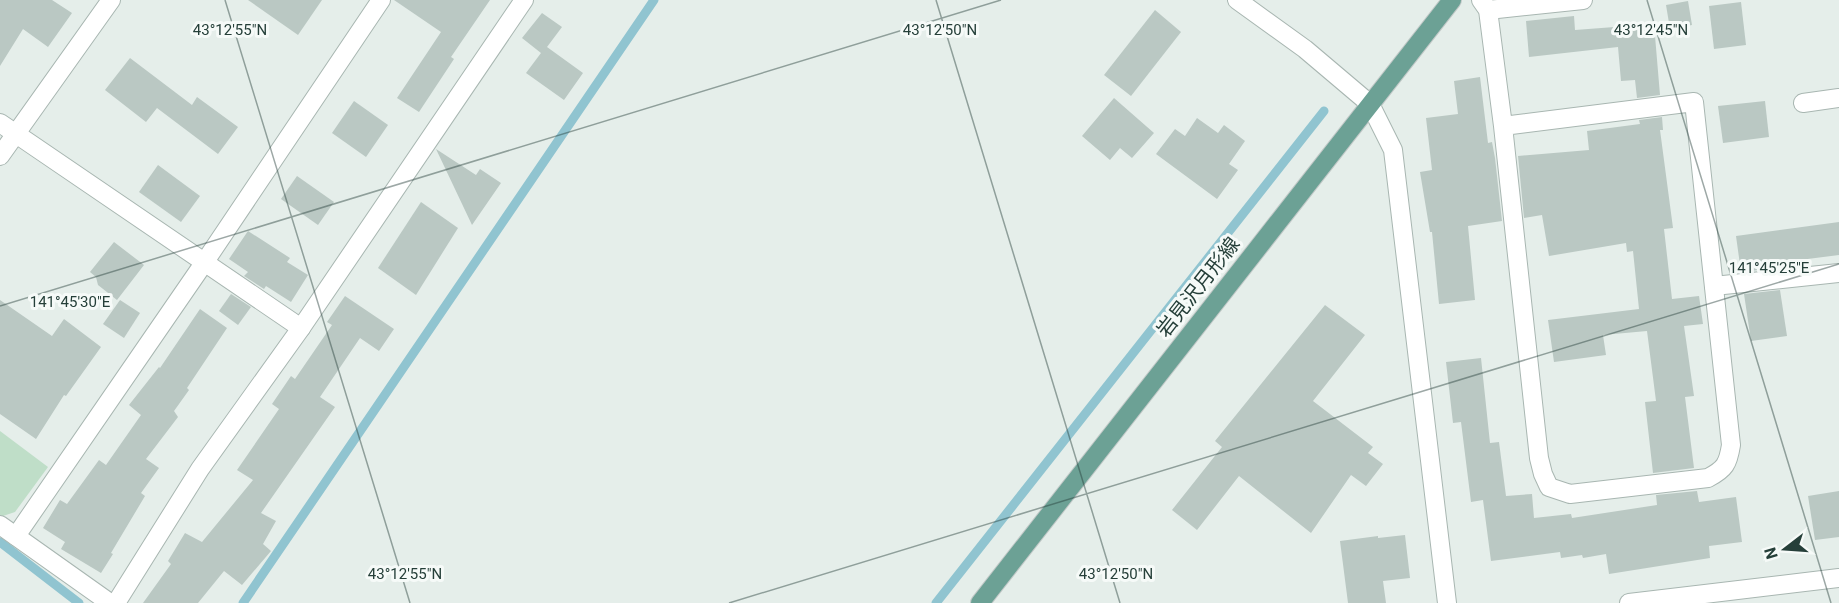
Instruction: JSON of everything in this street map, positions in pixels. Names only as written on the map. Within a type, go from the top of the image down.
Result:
[{"type":"main road","name":"岩見沢月形線","points":[[980,603],[1452,0]]},
{"type":"street","points":[[0,156],[111,0]]},
{"type":"street","points":[[16,536],[381,0]]},
{"type":"street","points":[[116,603],[200,469],[301,328],[524,0]]},
{"type":"street","points":[[1237,0],[1305,49],[1370,104],[1393,150],[1447,603]]},
{"type":"street","points":[[1503,126],[1694,102],[1731,445],[1729,458],[1722,471],[1708,478],[1570,494],[1548,487],[1543,474],[1539,458],[1503,126],[1484,5],[1583,0]]},
{"type":"street","points":[[1803,103],[1839,98]]},
{"type":"street","points":[[0,123],[301,328]]},
{"type":"street","points":[[1714,286],[1839,273]]},
{"type":"street","points":[[0,525],[110,603]]},
{"type":"street","points":[[1629,603],[1839,578]]},
{"type":"green space","points":[[0,431],[48,467],[15,512],[0,517]]},
{"type":"building","points":[[0,0],[52,0],[72,13],[48,47],[23,29],[0,66]]},
{"type":"building","points":[[248,0],[322,0],[298,35]]},
{"type":"building","points":[[394,0],[490,0],[451,57],[454,59],[419,112],[397,98],[441,32]]},
{"type":"building","points":[[1688,1],[1692,25],[1670,29],[1666,5]]},
{"type":"building","points":[[1741,2],[1746,45],[1714,49],[1709,6]]},
{"type":"building","points":[[1155,10],[1181,32],[1131,96],[1104,75]]},
{"type":"building","points":[[542,13],[562,27],[547,47],[583,73],[564,100],[526,73],[541,53],[522,38]]},
{"type":"building","points":[[1574,16],[1575,30],[1654,24],[1660,95],[1637,98],[1635,80],[1621,81],[1618,47],[1529,57],[1526,21]]},
{"type":"building","points":[[130,58],[192,105],[197,97],[238,127],[218,154],[157,108],[146,122],[105,90]]},
{"type":"building","points":[[1480,77],[1488,143],[1492,142],[1495,158],[1502,221],[1468,226],[1475,300],[1439,304],[1432,232],[1430,232],[1420,172],[1432,170],[1426,118],[1458,114],[1454,81]]},
{"type":"building","points":[[1114,98],[1154,133],[1132,158],[1120,148],[1110,160],[1082,136]]},
{"type":"building","points":[[354,101],[388,125],[366,157],[332,133]]},
{"type":"building","points":[[1765,101],[1769,137],[1723,143],[1718,106]]},
{"type":"building","points":[[1662,117],[1663,130],[1660,130],[1673,228],[1664,229],[1672,299],[1699,296],[1703,324],[1684,326],[1694,396],[1685,397],[1694,468],[1653,473],[1645,402],[1656,401],[1647,331],[1603,335],[1606,355],[1554,362],[1548,320],[1639,309],[1633,251],[1627,252],[1626,243],[1549,256],[1542,215],[1524,218],[1518,156],[1589,150],[1587,131],[1640,124],[1639,120]]},
{"type":"building","points":[[1197,118],[1218,133],[1224,125],[1245,141],[1229,164],[1238,170],[1217,199],[1156,154],[1175,129],[1185,136]]},
{"type":"building","points":[[436,149],[476,175],[480,169],[501,183],[472,225]]},
{"type":"building","points":[[158,165],[200,196],[181,222],[139,192]]},
{"type":"building","points":[[297,176],[334,202],[318,225],[281,199]]},
{"type":"building","points":[[421,202],[458,228],[416,295],[378,268]]},
{"type":"building","points":[[1839,222],[1839,255],[1776,263],[1776,268],[1741,272],[1736,236]]},
{"type":"building","points":[[248,231],[290,258],[287,262],[308,275],[291,302],[266,286],[264,289],[244,276],[248,272],[229,259]]},
{"type":"building","points":[[114,242],[144,265],[117,300],[98,285],[96,277],[90,272]]},
{"type":"building","points":[[1780,290],[1787,336],[1751,341],[1744,294]]},
{"type":"building","points":[[231,294],[251,307],[238,325],[219,311]]},
{"type":"building","points":[[345,296],[394,329],[379,351],[360,338],[320,397],[335,407],[261,513],[276,521],[263,544],[271,551],[242,585],[224,571],[198,603],[143,603],[171,564],[168,561],[185,533],[202,542],[253,480],[237,470],[279,409],[272,404],[291,376],[295,379],[332,325],[327,322]]},
{"type":"building","points":[[0,300],[52,336],[64,319],[101,347],[66,396],[64,395],[36,439],[0,414]]},
{"type":"building","points":[[120,300],[140,313],[124,338],[103,324]]},
{"type":"building","points":[[1325,305],[1365,335],[1313,401],[1373,447],[1368,453],[1383,464],[1366,486],[1351,475],[1311,533],[1239,476],[1197,530],[1172,510],[1222,447],[1215,441]]},
{"type":"building","points":[[200,309],[227,328],[174,411],[178,417],[146,459],[159,468],[141,493],[145,496],[101,573],[61,549],[65,542],[43,528],[60,500],[67,504],[99,460],[106,465],[141,415],[129,405],[160,368]]},
{"type":"building","points":[[1481,358],[1490,443],[1499,442],[1506,496],[1532,494],[1534,518],[1571,514],[1572,518],[1657,505],[1656,495],[1697,491],[1699,502],[1736,497],[1742,542],[1709,546],[1710,558],[1609,574],[1606,554],[1583,558],[1582,555],[1561,558],[1560,552],[1491,561],[1483,500],[1471,502],[1461,422],[1453,423],[1446,362]]},
{"type":"building","points":[[1839,491],[1839,537],[1815,540],[1808,496]]},
{"type":"building","points":[[1405,535],[1410,578],[1383,581],[1386,603],[1348,603],[1340,541]]},
{"type":"waterway","points":[[243,603],[654,0]]},
{"type":"waterway","points":[[936,603],[1324,111]]},
{"type":"waterway","points":[[0,542],[79,603]]}]
